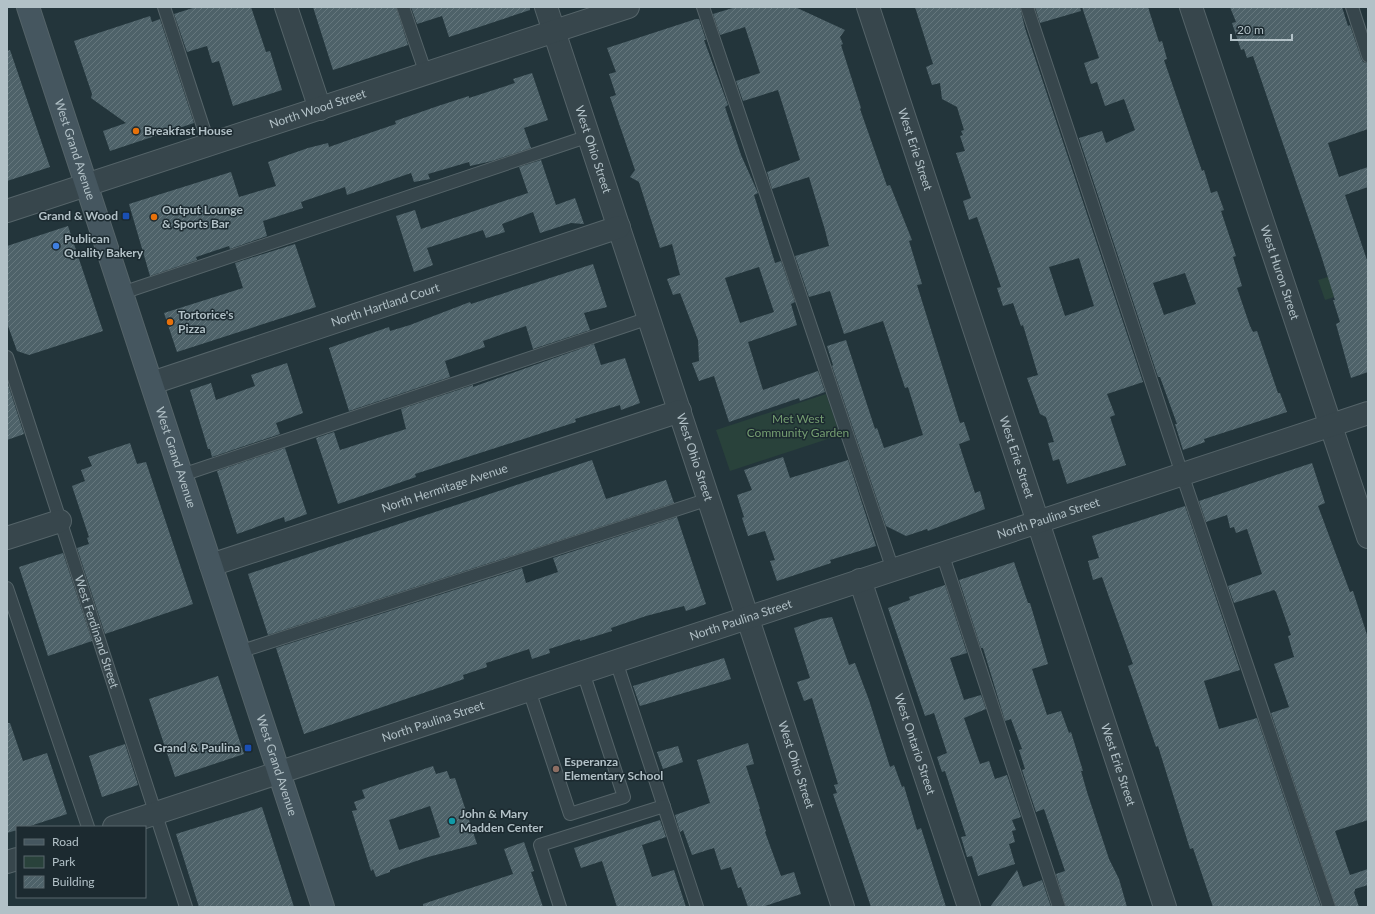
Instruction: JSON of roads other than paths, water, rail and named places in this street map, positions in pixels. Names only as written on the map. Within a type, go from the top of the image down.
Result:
[{"type":"main road","name":"West Grand Avenue","points":[[28,7],[323,907]]},
{"type":"street","points":[[286,7],[320,109]]},
{"type":"street","name":"West Ohio Street","points":[[546,7],[844,907]]},
{"type":"street","name":"North Wood Street","points":[[7,211],[628,7]]},
{"type":"street","name":"West Erie Street","points":[[868,7],[1165,907]]},
{"type":"street","name":"West Huron Street","points":[[1191,7],[1368,537]]},
{"type":"street","name":"North Hartland Court","points":[[152,383],[619,227]]},
{"type":"street","name":"North Hermitage Avenue","points":[[211,565],[680,411]]},
{"type":"street","name":"North Paulina Street","points":[[117,826],[1368,413]]},
{"type":"street","points":[[7,538],[60,521]]},
{"type":"street","name":"West Ontario Street","points":[[860,580],[970,907]]},
{"type":"lane","points":[[164,7],[209,145]]},
{"type":"lane","points":[[404,7],[426,74]]},
{"type":"lane","points":[[704,7],[893,570]]},
{"type":"lane","points":[[1027,7],[1182,474],[1329,907]]},
{"type":"lane","points":[[1352,7],[1368,56]]},
{"type":"lane","points":[[122,293],[589,136]]},
{"type":"lane","points":[[182,476],[649,318]]},
{"type":"lane","name":"West Ferdinand Street","points":[[7,357],[186,907]]},
{"type":"lane","points":[[240,652],[709,499]]},
{"type":"lane","points":[[942,553],[1059,907]]},
{"type":"lane","points":[[7,588],[88,826]]},
{"type":"lane","points":[[616,661],[697,907]]},
{"type":"lane","points":[[529,690],[570,814],[624,797],[582,672]]},
{"type":"lane","points":[[560,907],[540,844],[664,806]]},
{"type":"place","name":"Breakfast House","points":[[136,131]]},
{"type":"place","name":"Grand & Wood","points":[[126,216]]},
{"type":"place","name":"Output Lounge & Sports Bar","points":[[154,217]]},
{"type":"place","name":"Publican Quality Bakery","points":[[56,246]]},
{"type":"place","name":"Tortorice's Pizza","points":[[170,322]]},
{"type":"place","name":"Grand & Paulina","points":[[248,748]]},
{"type":"place","name":"Esperanza Elementary School","points":[[556,769]]},
{"type":"place","name":"John & Mary Madden Center","points":[[452,821]]},
{"type":"park label","name":"Met West Community Garden","points":[[798,426]]}]
